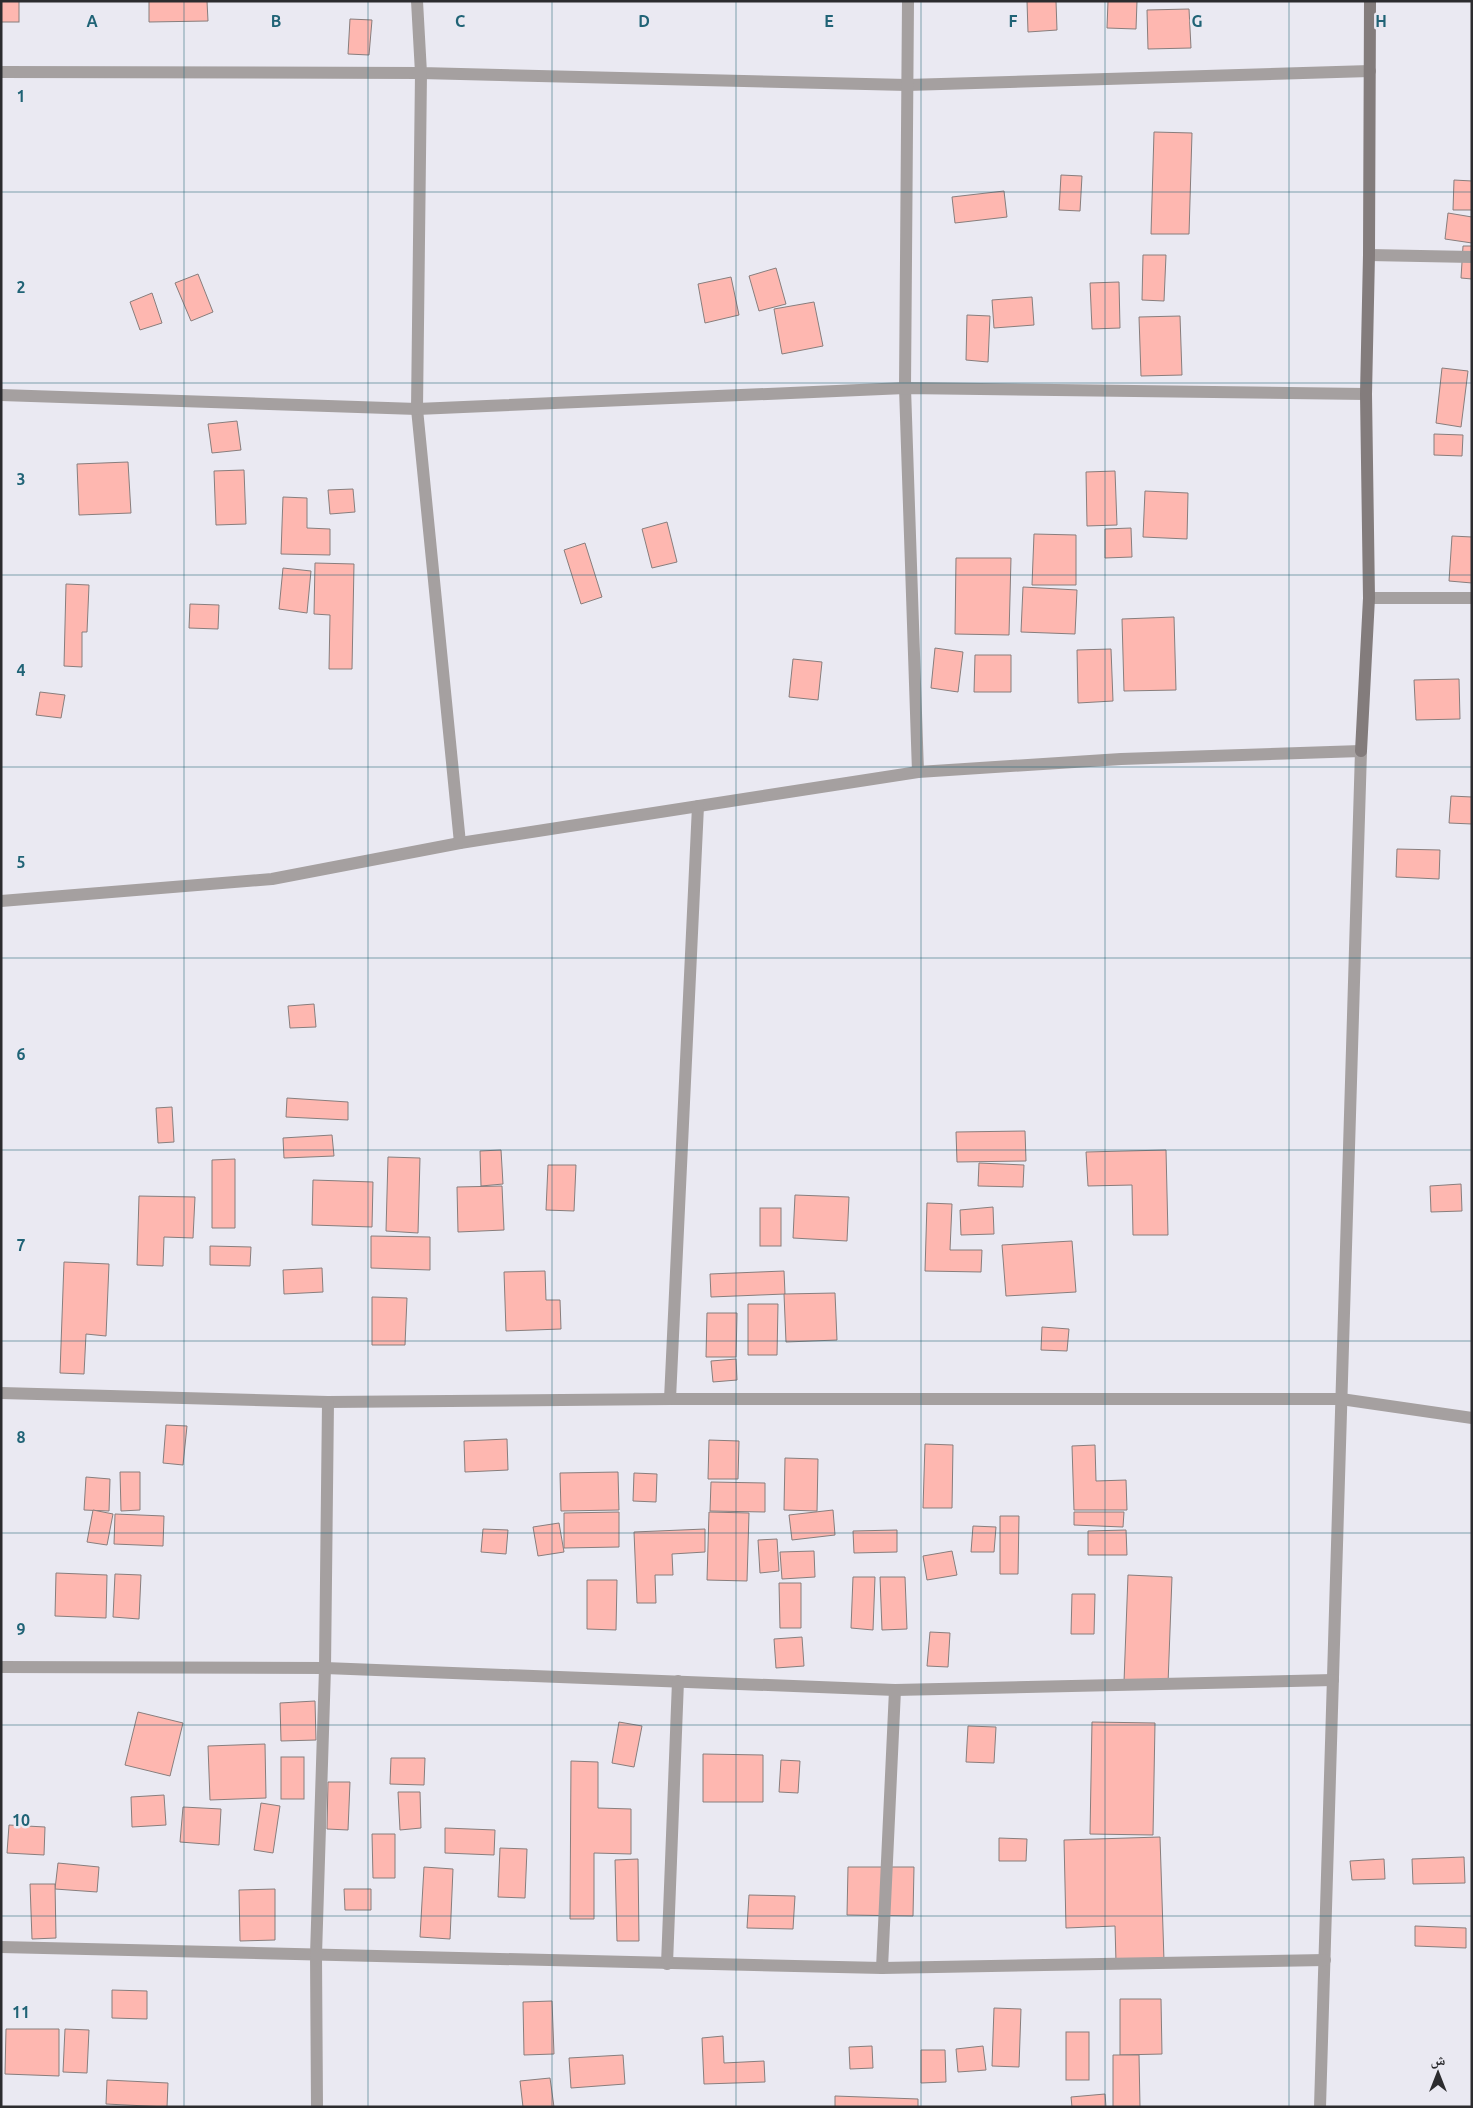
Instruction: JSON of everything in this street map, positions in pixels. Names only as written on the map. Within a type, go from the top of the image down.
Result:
[{"type":"street","points":[[417,1],[421,73],[417,409],[460,843]]},
{"type":"street","points":[[908,1],[905,388],[918,772]]},
{"type":"street","points":[[1320,2107],[1361,752],[1369,598],[1366,394],[1369,255],[1370,1]]},
{"type":"street","points":[[1,72],[421,73],[907,85],[1370,71]]},
{"type":"street","points":[[1369,255],[1472,257]]},
{"type":"street","points":[[1,395],[417,409],[905,388],[1366,394]]},
{"type":"street","points":[[1369,598],[1472,598]]},
{"type":"street","points":[[1,901],[272,879],[460,843],[918,772],[1121,759],[1361,752]]},
{"type":"street","points":[[670,1399],[698,806]]},
{"type":"street","points":[[1,1394],[328,1402],[670,1399],[1341,1399],[1472,1418]]},
{"type":"street","points":[[317,2107],[316,1955],[324,1668],[328,1402]]},
{"type":"street","points":[[1,1667],[324,1668],[895,1690],[1333,1680]]},
{"type":"street","points":[[667,1964],[678,1681]]},
{"type":"street","points":[[882,1968],[895,1690]]},
{"type":"street","points":[[1,1948],[882,1968],[1325,1960]]},
{"type":"building","points":[[1,1],[19,1],[19,22],[1,22]]},
{"type":"building","points":[[149,1],[207,1],[208,21],[149,22]]},
{"type":"building","points":[[1027,1],[1056,1],[1057,30],[1028,32]]},
{"type":"building","points":[[1108,1],[1137,1],[1136,29],[1107,28]]},
{"type":"building","points":[[1189,9],[1191,48],[1148,49],[1147,10]]},
{"type":"building","points":[[350,19],[372,20],[369,55],[348,54]]},
{"type":"building","points":[[1154,132],[1192,133],[1189,234],[1151,234]]},
{"type":"building","points":[[1061,175],[1082,176],[1080,211],[1059,210]]},
{"type":"building","points":[[1454,180],[1472,181],[1472,210],[1453,210]]},
{"type":"building","points":[[1004,191],[1007,217],[955,223],[952,197]]},
{"type":"building","points":[[1448,213],[1472,217],[1472,243],[1445,239]]},
{"type":"building","points":[[1463,246],[1472,246],[1472,279],[1461,278]]},
{"type":"building","points":[[1143,255],[1166,255],[1164,301],[1142,300]]},
{"type":"building","points":[[776,268],[786,304],[759,311],[749,276]]},
{"type":"building","points":[[198,274],[213,312],[191,321],[175,283]]},
{"type":"building","points":[[731,277],[739,315],[705,323],[698,284]]},
{"type":"building","points":[[1119,282],[1120,328],[1092,329],[1090,283]]},
{"type":"building","points":[[152,293],[162,323],[140,330],[130,302]]},
{"type":"building","points":[[1032,297],[1034,325],[994,328],[992,300]]},
{"type":"building","points":[[814,302],[823,346],[782,354],[774,309]]},
{"type":"building","points":[[967,315],[990,316],[988,362],[966,360]]},
{"type":"building","points":[[1180,316],[1182,375],[1141,376],[1139,317]]},
{"type":"building","points":[[1442,368],[1468,371],[1461,427],[1436,423]]},
{"type":"building","points":[[237,421],[241,450],[212,453],[208,424]]},
{"type":"building","points":[[1434,434],[1463,435],[1462,456],[1434,455]]},
{"type":"building","points":[[128,462],[131,513],[79,515],[77,464]]},
{"type":"building","points":[[244,470],[246,524],[216,525],[214,471]]},
{"type":"building","points":[[1115,471],[1117,525],[1087,526],[1086,472]]},
{"type":"building","points":[[353,489],[355,512],[330,514],[328,490]]},
{"type":"building","points":[[1145,491],[1188,493],[1187,539],[1143,537]]},
{"type":"building","points":[[283,497],[307,498],[307,528],[330,529],[330,555],[281,554]]},
{"type":"building","points":[[667,522],[677,562],[652,568],[642,529]]},
{"type":"building","points":[[1131,528],[1132,557],[1105,558],[1105,529]]},
{"type":"building","points":[[1034,534],[1076,535],[1076,585],[1032,585]]},
{"type":"building","points":[[1452,536],[1472,537],[1472,583],[1449,581]]},
{"type":"building","points":[[585,543],[602,597],[581,604],[564,550]]},
{"type":"building","points":[[956,558],[1011,558],[1009,635],[955,634]]},
{"type":"building","points":[[315,563],[354,564],[352,669],[329,669],[330,615],[314,614]]},
{"type":"building","points":[[283,568],[311,571],[307,613],[279,609]]},
{"type":"building","points":[[66,584],[89,585],[87,632],[82,632],[82,667],[64,666]]},
{"type":"building","points":[[1023,587],[1077,590],[1075,634],[1021,632]]},
{"type":"building","points":[[190,604],[219,605],[218,629],[189,628]]},
{"type":"building","points":[[1174,617],[1176,690],[1124,691],[1122,619]]},
{"type":"building","points":[[935,648],[963,652],[958,692],[931,688]]},
{"type":"building","points":[[1111,649],[1113,701],[1078,703],[1077,650]]},
{"type":"building","points":[[975,655],[1011,655],[1011,692],[974,692]]},
{"type":"building","points":[[793,659],[822,662],[818,700],[789,697]]},
{"type":"building","points":[[1459,679],[1460,719],[1416,720],[1414,680]]},
{"type":"building","points":[[40,692],[65,695],[61,718],[36,715]]},
{"type":"building","points":[[1451,796],[1472,797],[1472,824],[1449,823]]},
{"type":"building","points":[[1397,849],[1440,850],[1439,879],[1396,877]]},
{"type":"building","points":[[314,1004],[316,1027],[290,1028],[288,1006]]},
{"type":"building","points":[[287,1098],[348,1102],[348,1120],[286,1117]]},
{"type":"building","points":[[172,1107],[174,1142],[158,1143],[156,1108]]},
{"type":"building","points":[[1025,1131],[1026,1161],[957,1162],[956,1132]]},
{"type":"building","points":[[332,1135],[334,1156],[284,1158],[283,1138]]},
{"type":"building","points":[[501,1150],[503,1184],[481,1186],[480,1151]]},
{"type":"building","points":[[1166,1150],[1168,1235],[1133,1235],[1132,1185],[1088,1186],[1086,1152]]},
{"type":"building","points":[[388,1157],[420,1158],[418,1233],[386,1231]]},
{"type":"building","points":[[235,1159],[235,1228],[212,1228],[212,1160]]},
{"type":"building","points":[[979,1163],[1024,1165],[1023,1187],[978,1186]]},
{"type":"building","points":[[548,1165],[576,1165],[574,1211],[546,1210]]},
{"type":"building","points":[[313,1180],[373,1182],[372,1227],[312,1225]]},
{"type":"building","points":[[1461,1184],[1462,1211],[1431,1212],[1430,1186]]},
{"type":"building","points":[[502,1186],[504,1230],[458,1232],[457,1187]]},
{"type":"building","points":[[795,1195],[849,1197],[847,1241],[793,1238]]},
{"type":"building","points":[[139,1196],[195,1197],[193,1238],[164,1237],[163,1266],[137,1265]]},
{"type":"building","points":[[927,1203],[952,1204],[950,1250],[982,1250],[981,1272],[925,1271]]},
{"type":"building","points":[[993,1207],[994,1234],[961,1235],[960,1210]]},
{"type":"building","points":[[760,1208],[781,1208],[781,1246],[760,1246]]},
{"type":"building","points":[[371,1236],[430,1237],[430,1270],[371,1268]]},
{"type":"building","points":[[1072,1241],[1076,1292],[1006,1296],[1002,1245]]},
{"type":"building","points":[[210,1246],[251,1247],[250,1266],[210,1265]]},
{"type":"building","points":[[64,1262],[109,1264],[106,1336],[86,1334],[84,1374],[60,1373]]},
{"type":"building","points":[[322,1268],[323,1292],[284,1294],[283,1270]]},
{"type":"building","points":[[545,1271],[546,1300],[560,1300],[561,1329],[506,1331],[504,1272]]},
{"type":"building","points":[[784,1271],[785,1294],[711,1297],[710,1274]]},
{"type":"building","points":[[835,1293],[837,1340],[786,1342],[784,1294]]},
{"type":"building","points":[[372,1297],[407,1298],[405,1345],[372,1345]]},
{"type":"building","points":[[748,1304],[778,1304],[777,1355],[748,1355]]},
{"type":"building","points":[[707,1313],[737,1313],[736,1357],[706,1357]]},
{"type":"building","points":[[1042,1327],[1069,1329],[1067,1351],[1041,1350]]},
{"type":"building","points":[[736,1359],[737,1380],[713,1382],[711,1361]]},
{"type":"building","points":[[166,1425],[187,1426],[183,1465],[163,1463]]},
{"type":"building","points":[[507,1439],[508,1470],[465,1472],[464,1441]]},
{"type":"building","points":[[709,1440],[739,1441],[738,1479],[708,1479]]},
{"type":"building","points":[[925,1444],[953,1445],[952,1508],[923,1508]]},
{"type":"building","points":[[1095,1445],[1096,1481],[1126,1480],[1127,1510],[1074,1510],[1072,1446]]},
{"type":"building","points":[[785,1458],[818,1459],[817,1511],[784,1510]]},
{"type":"building","points":[[120,1472],[140,1472],[140,1510],[121,1511]]},
{"type":"building","points":[[618,1472],[619,1510],[561,1511],[560,1473]]},
{"type":"building","points":[[634,1473],[657,1474],[656,1502],[633,1501]]},
{"type":"building","points":[[86,1477],[110,1479],[109,1511],[84,1510]]},
{"type":"building","points":[[711,1482],[765,1483],[765,1512],[710,1511]]},
{"type":"building","points":[[93,1510],[113,1514],[107,1545],[87,1542]]},
{"type":"building","points":[[833,1510],[835,1535],[792,1540],[789,1515]]},
{"type":"building","points":[[619,1512],[619,1547],[564,1548],[564,1513]]},
{"type":"building","points":[[709,1512],[749,1513],[747,1581],[707,1580]]},
{"type":"building","points":[[1074,1512],[1124,1512],[1123,1527],[1074,1525]]},
{"type":"building","points":[[115,1514],[164,1516],[163,1546],[114,1544]]},
{"type":"building","points":[[1000,1516],[1019,1516],[1018,1574],[1000,1574]]},
{"type":"building","points":[[559,1523],[564,1552],[538,1556],[533,1527]]},
{"type":"building","points":[[973,1526],[996,1527],[994,1552],[971,1552]]},
{"type":"building","points":[[483,1529],[508,1530],[506,1554],[481,1552]]},
{"type":"building","points":[[705,1529],[705,1552],[672,1554],[673,1575],[655,1575],[656,1603],[637,1603],[634,1532]]},
{"type":"building","points":[[897,1530],[897,1552],[854,1553],[853,1531]]},
{"type":"building","points":[[1126,1530],[1127,1555],[1088,1555],[1088,1531]]},
{"type":"building","points":[[777,1539],[779,1571],[760,1573],[758,1540]]},
{"type":"building","points":[[814,1551],[815,1577],[782,1579],[780,1552]]},
{"type":"building","points":[[952,1551],[957,1575],[927,1580],[923,1556]]},
{"type":"building","points":[[56,1573],[107,1575],[106,1618],[55,1616]]},
{"type":"building","points":[[115,1574],[141,1575],[139,1619],[113,1617]]},
{"type":"building","points":[[1128,1575],[1172,1577],[1168,1684],[1124,1682]]},
{"type":"building","points":[[853,1577],[875,1577],[873,1630],[851,1628]]},
{"type":"building","points":[[880,1577],[905,1577],[907,1629],[882,1630]]},
{"type":"building","points":[[587,1580],[617,1580],[616,1630],[587,1629]]},
{"type":"building","points":[[779,1583],[801,1583],[801,1628],[780,1628]]},
{"type":"building","points":[[1072,1594],[1095,1594],[1094,1634],[1071,1634]]},
{"type":"building","points":[[930,1632],[950,1633],[948,1667],[927,1666]]},
{"type":"building","points":[[802,1637],[804,1666],[776,1668],[774,1639]]},
{"type":"building","points":[[315,1701],[316,1740],[281,1741],[280,1703]]},
{"type":"building","points":[[138,1712],[183,1723],[170,1776],[125,1765]]},
{"type":"building","points":[[619,1722],[642,1726],[634,1767],[612,1763]]},
{"type":"building","points":[[1092,1722],[1155,1723],[1153,1835],[1090,1834]]},
{"type":"building","points":[[968,1726],[996,1727],[994,1763],[966,1762]]},
{"type":"building","points":[[265,1744],[266,1798],[210,1800],[208,1746]]},
{"type":"building","points":[[703,1754],[763,1755],[763,1802],[703,1802]]},
{"type":"building","points":[[281,1757],[304,1757],[304,1799],[281,1799]]},
{"type":"building","points":[[391,1758],[425,1758],[424,1785],[390,1784]]},
{"type":"building","points":[[781,1760],[800,1761],[798,1793],[779,1792]]},
{"type":"building","points":[[571,1761],[598,1762],[598,1808],[631,1809],[631,1854],[594,1853],[594,1919],[570,1919]]},
{"type":"building","points":[[328,1782],[350,1782],[348,1830],[327,1829]]},
{"type":"building","points":[[398,1792],[420,1792],[421,1828],[400,1830]]},
{"type":"building","points":[[164,1795],[166,1825],[132,1827],[131,1797]]},
{"type":"building","points":[[261,1803],[280,1806],[273,1853],[254,1850]]},
{"type":"building","points":[[183,1807],[221,1809],[219,1845],[180,1842]]},
{"type":"building","points":[[9,1825],[45,1827],[44,1855],[7,1853]]},
{"type":"building","points":[[445,1828],[495,1830],[494,1855],[445,1853]]},
{"type":"building","points":[[372,1834],[395,1834],[395,1878],[373,1878]]},
{"type":"building","points":[[1160,1837],[1164,1961],[1116,1962],[1115,1926],[1066,1928],[1064,1840]]},
{"type":"building","points":[[999,1838],[1027,1839],[1026,1861],[999,1861]]},
{"type":"building","points":[[500,1848],[527,1849],[525,1898],[498,1897]]},
{"type":"building","points":[[1464,1857],[1465,1883],[1413,1884],[1412,1859]]},
{"type":"building","points":[[638,1859],[639,1941],[617,1941],[615,1860]]},
{"type":"building","points":[[1384,1859],[1385,1879],[1352,1880],[1350,1861]]},
{"type":"building","points":[[58,1863],[99,1867],[97,1892],[55,1889]]},
{"type":"building","points":[[424,1867],[453,1869],[450,1939],[420,1937]]},
{"type":"building","points":[[848,1867],[914,1867],[913,1916],[847,1915]]},
{"type":"building","points":[[30,1884],[55,1884],[56,1938],[32,1939]]},
{"type":"building","points":[[275,1889],[275,1940],[240,1941],[239,1890]]},
{"type":"building","points":[[344,1889],[371,1889],[371,1910],[345,1910]]},
{"type":"building","points":[[749,1895],[795,1896],[793,1929],[747,1928]]},
{"type":"building","points":[[1415,1926],[1466,1928],[1466,1948],[1415,1946]]},
{"type":"building","points":[[112,1990],[147,1991],[147,2019],[112,2018]]},
{"type":"building","points":[[1120,1999],[1161,1999],[1162,2054],[1120,2055]]},
{"type":"building","points":[[552,2001],[554,2054],[524,2055],[523,2002]]},
{"type":"building","points":[[994,2008],[1021,2009],[1019,2067],[992,2066]]},
{"type":"building","points":[[6,2029],[59,2029],[59,2076],[5,2074]]},
{"type":"building","points":[[65,2029],[89,2030],[87,2073],[63,2072]]},
{"type":"building","points":[[1066,2032],[1089,2032],[1089,2080],[1066,2080]]},
{"type":"building","points":[[723,2036],[724,2063],[764,2061],[765,2082],[704,2084],[702,2038]]},
{"type":"building","points":[[872,2046],[873,2068],[850,2069],[849,2047]]},
{"type":"building","points":[[983,2046],[986,2070],[958,2072],[956,2049]]},
{"type":"building","points":[[921,2050],[945,2050],[946,2082],[921,2083]]},
{"type":"building","points":[[623,2055],[625,2084],[571,2088],[569,2058]]},
{"type":"building","points":[[1113,2055],[1139,2055],[1140,2107],[1113,2107]]},
{"type":"building","points":[[550,2078],[554,2107],[523,2107],[520,2081]]},
{"type":"building","points":[[107,2080],[168,2083],[167,2107],[106,2104]]},
{"type":"building","points":[[1105,2094],[1106,2107],[1072,2107],[1071,2097]]},
{"type":"building","points":[[835,2096],[918,2099],[918,2107],[835,2107]]}]
